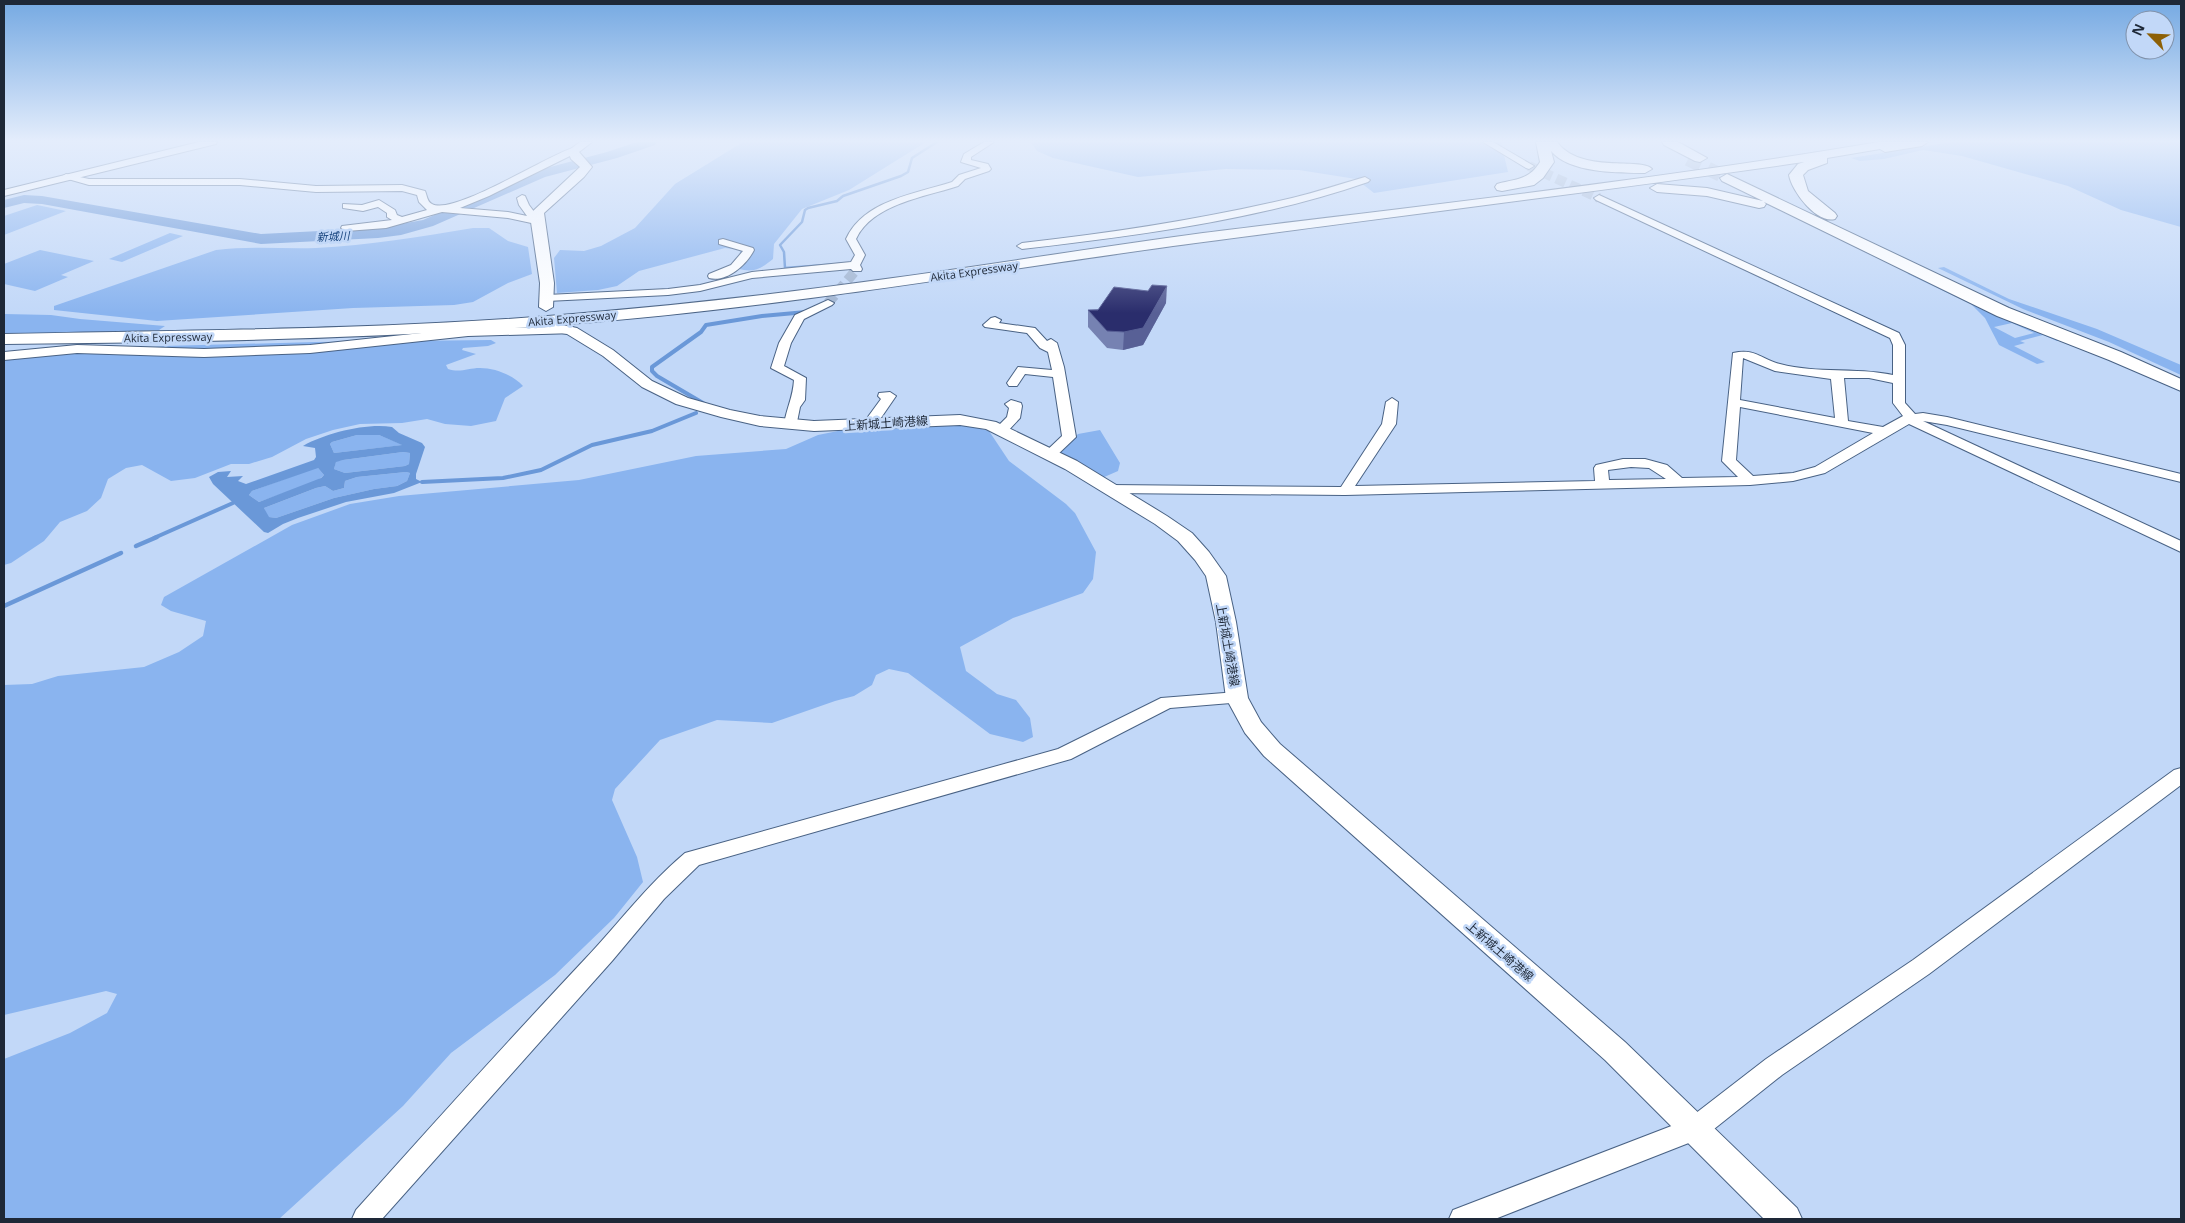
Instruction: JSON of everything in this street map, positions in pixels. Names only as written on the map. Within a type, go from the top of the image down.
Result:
[{"type":"highway","points":[[1249,226],[1422,199]]},
{"type":"highway","name":"Akita Expressway","points":[[42,339],[381,324],[568,312],[762,293],[1249,226],[1467,199]]},
{"type":"highway","name":"Akita Expressway","points":[[4,339],[349,332],[581,318],[724,304],[891,283],[1171,242],[1509,199]]},
{"type":"highway","points":[[1471,205],[1525,199]]},
{"type":"highway","points":[[1739,199],[1844,231],[2003,312],[2106,352],[2181,386]]},
{"type":"highway","points":[[1776,199],[2047,323],[2096,340],[2181,378]]},
{"type":"highway","points":[[1808,199],[1844,231]]},
{"type":"main road","points":[[547,310],[541,239],[536,221],[538,212],[553,199]]},
{"type":"main road","name":"上新城土崎港線","points":[[547,310],[552,327],[572,331],[608,353],[647,384],[682,401],[727,414],[791,424],[837,426],[960,420],[990,425],[1050,454],[1161,520],[1185,538],[1202,556],[1216,576],[1226,622],[1237,698],[1253,727],[1272,750],[1615,1051],[1786,1219]]},
{"type":"street","points":[[423,199],[426,206],[508,215],[536,221]]},
{"type":"street","points":[[346,228],[386,225],[448,209],[473,199]]},
{"type":"street","points":[[522,199],[524,206],[536,221]]},
{"type":"street","points":[[547,310],[700,288],[752,275],[856,267],[860,256],[851,239],[856,227],[868,217],[912,199]]},
{"type":"street","points":[[1022,246],[1114,236],[1307,199]]},
{"type":"street","points":[[1601,199],[1895,336],[1899,345],[1899,403],[1909,418],[2181,547]]},
{"type":"street","points":[[346,206],[363,208],[379,203],[392,212],[392,217],[403,221]]},
{"type":"street","points":[[665,292],[670,287],[731,270],[744,260],[749,250],[723,242]]},
{"type":"street","points":[[791,424],[794,406],[799,400],[800,378],[776,368],[785,343],[799,317],[828,303]]},
{"type":"street","points":[[995,320],[989,325],[1031,330],[1044,345],[1052,347],[1059,374],[1068,437],[1050,454]]},
{"type":"street","points":[[4,356],[76,349],[204,353],[300,349],[468,332],[572,331]]},
{"type":"street","points":[[1750,481],[1729,461],[1737,356],[1746,354],[1775,367],[1796,371],[1837,375],[1869,374],[1898,380]]},
{"type":"street","points":[[1012,383],[1022,370],[1043,377],[1059,374]]},
{"type":"street","points":[[1837,375],[1842,423]]},
{"type":"street","points":[[869,424],[890,396],[884,396]]},
{"type":"street","points":[[1345,491],[1389,424],[1392,402]]},
{"type":"street","points":[[1733,402],[1886,432]]},
{"type":"street","points":[[1000,430],[1013,418],[1016,406],[1011,404]]},
{"type":"street","points":[[1110,489],[1345,491],[1750,481],[1793,477],[1820,470],[1909,418],[1923,417],[1947,421],[2181,478]]},
{"type":"street","points":[[1602,484],[1601,468],[1617,464],[1642,462],[1660,467],[1678,482]]},
{"type":"street","points":[[365,1219],[620,936],[673,874],[692,859],[1056,756],[1096,739],[1167,702],[1237,698]]},
{"type":"street","points":[[1462,1219],[1695,1129],[1774,1067],[1921,967],[2181,775]]},
{"type":"shaded area","points":[[661,199],[827,199],[802,209],[774,244],[773,259],[758,269],[739,269],[740,250],[725,248],[639,271],[617,286],[598,290],[557,293],[554,258],[560,250],[584,251],[601,246],[635,228]]},
{"type":"shaded area","points":[[2097,199],[2181,199],[2181,227],[2121,210]]},
{"type":"shaded area","points":[[37,205],[66,211],[4,235],[4,216]]},
{"type":"shaded area","points":[[473,228],[489,228],[508,241],[528,247],[532,274],[508,283],[473,302],[454,305],[353,308],[157,321],[54,310],[54,306],[216,250],[336,247]]},
{"type":"shaded area","points":[[170,233],[183,236],[122,262],[109,259]]},
{"type":"shaded area","points":[[40,250],[94,261],[61,275],[68,277],[35,291],[4,284],[4,264]]},
{"type":"shaded area","points":[[1944,267],[2009,299],[2097,329],[2181,365],[2181,375],[2109,342],[2023,309],[1938,268]]},
{"type":"shaded area","points":[[1907,270],[2063,339],[2057,341],[2043,335],[2020,341],[2025,343],[2014,346],[2045,362],[2037,364],[1999,345],[1985,318],[1971,304],[1908,274]],"holes":[[[2012,323],[2034,333],[2015,338],[1994,327]]]},
{"type":"shaded area","points":[[4,314],[51,315],[165,326],[159,330],[4,336]]},
{"type":"shaded area","points":[[491,340],[496,343],[488,346],[463,348],[462,350],[476,354],[446,365],[448,369],[452,370],[486,368],[498,371],[509,375],[523,386],[505,398],[496,421],[471,426],[445,424],[427,419],[402,423],[360,424],[306,439],[272,457],[249,464],[231,464],[195,478],[171,481],[142,465],[126,468],[108,479],[101,498],[87,511],[60,522],[44,541],[11,563],[4,565],[4,360],[164,346]]},
{"type":"shaded area","points":[[952,425],[970,426],[989,431],[1009,461],[1075,513],[1096,552],[1093,579],[1083,593],[1013,618],[960,647],[966,671],[997,694],[1016,700],[1030,718],[1033,737],[1023,742],[990,734],[908,673],[889,669],[876,675],[872,685],[854,696],[772,723],[717,720],[660,740],[615,789],[612,800],[637,857],[643,882],[614,918],[555,975],[451,1053],[403,1106],[279,1219],[4,1219],[4,1059],[70,1033],[107,1013],[117,994],[106,991],[4,1015],[4,685],[32,684],[58,676],[144,667],[179,652],[203,636],[206,621],[171,611],[161,605],[164,597],[292,525],[350,504],[399,496],[579,480],[696,456],[786,449],[818,435],[838,431]]},
{"type":"shaded area","points":[[382,426],[392,427],[399,433],[422,443],[425,447],[416,474],[416,479],[422,482],[394,493],[346,502],[298,518],[268,533],[264,532],[213,484],[209,477],[218,472],[231,471],[227,477],[243,476],[238,481],[246,484],[314,460],[316,457],[315,448],[303,446],[312,441],[346,430]],"holes":[[[357,435],[379,435],[402,445],[334,453],[330,444]],[[403,452],[410,453],[409,464],[405,466],[345,473],[334,469],[336,462]],[[318,468],[324,475],[321,478],[259,502],[249,495],[252,491]],[[410,473],[407,481],[397,486],[334,498],[276,518],[269,517],[264,508],[316,488],[325,486],[333,491],[344,488],[345,481],[357,477]]]},
{"type":"shaded area","points":[[1100,430],[1120,463],[1118,471],[1102,478],[1058,453],[1078,434]]},
{"type":"shaded area","points":[[357,435],[379,435],[403,445],[334,453],[330,444],[332,442]]},
{"type":"shaded area","points":[[403,452],[410,453],[409,464],[405,466],[345,473],[334,469],[336,461]]},
{"type":"shaded area","points":[[318,468],[324,475],[317,481],[259,502],[249,495],[252,491]]},
{"type":"shaded area","points":[[410,473],[407,481],[397,486],[334,498],[276,518],[268,517],[264,508],[316,488],[325,486],[333,491],[344,488],[345,481],[357,477]]},
{"type":"building","points":[[1152,285],[1167,286],[1143,328],[1124,332],[1107,331],[1088,310],[1098,310],[1114,287],[1148,291]]},
{"type":"waterway","name":"新城川","points":[[4,204],[24,199]]},
{"type":"waterway","name":"新城川","points":[[25,199],[42,200],[261,239],[378,233],[401,230],[428,223],[483,199]]},
{"type":"waterway","points":[[839,199],[805,210],[802,222],[780,245],[784,252],[785,268],[852,263]]},
{"type":"waterway","points":[[703,403],[657,376],[652,371],[652,367],[701,332],[706,325],[762,316],[806,312],[794,313]]},
{"type":"waterway","points":[[422,482],[503,478],[541,470],[592,445],[652,431],[696,413]]},
{"type":"waterway","points":[[154,538],[233,503]]},
{"type":"waterway","points":[[136,546],[157,537]]},
{"type":"waterway","points":[[4,606],[121,553]]},
{"type":"tunnel","points":[[828,303],[857,269]]}]
